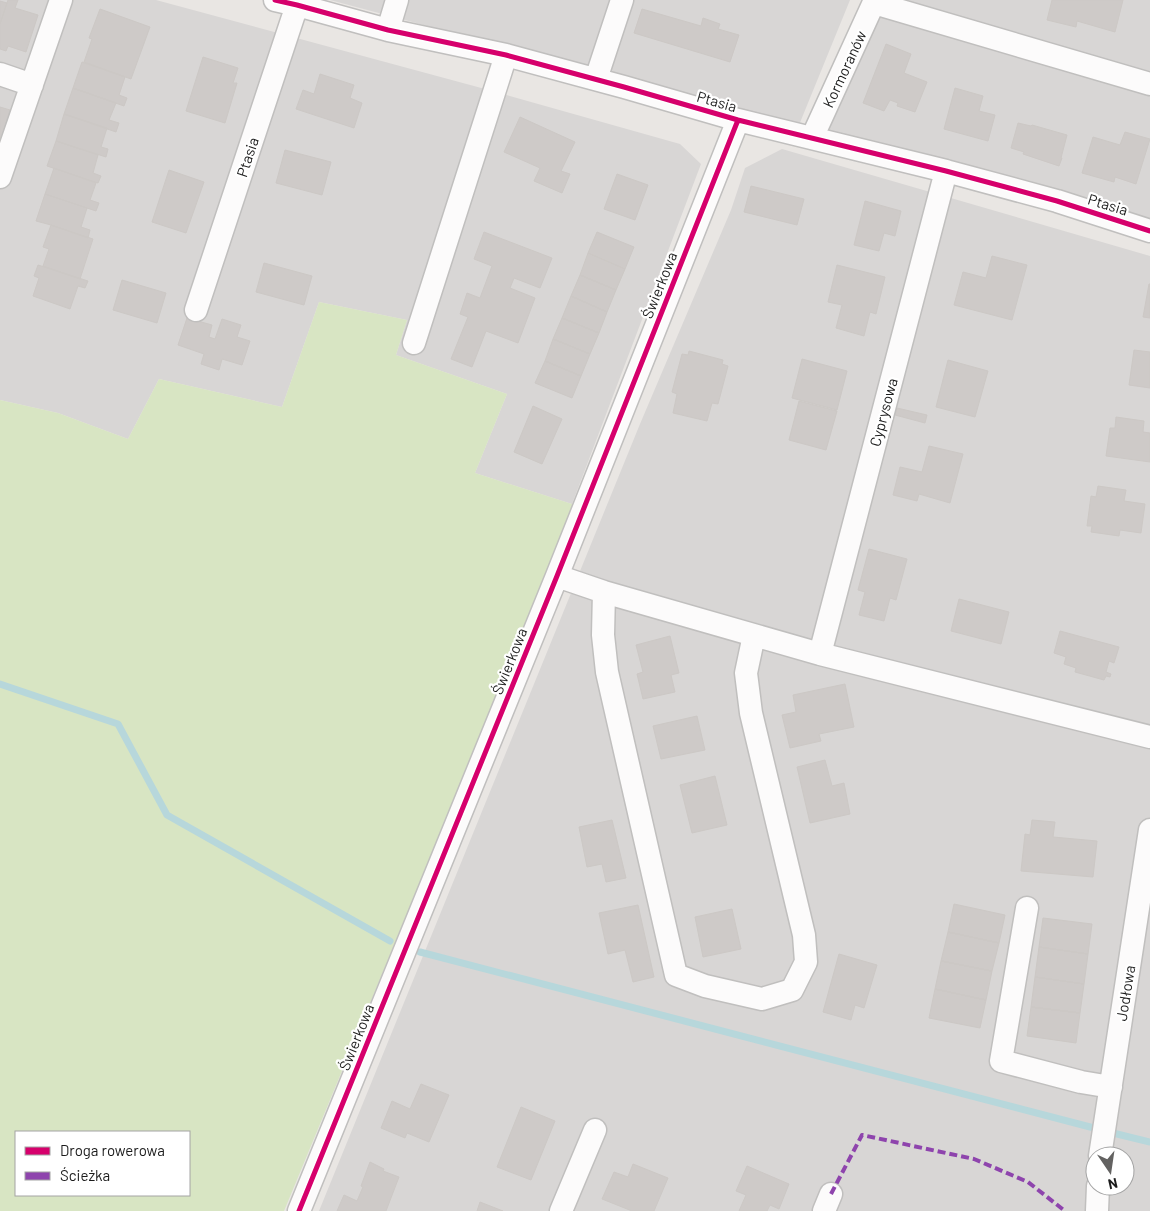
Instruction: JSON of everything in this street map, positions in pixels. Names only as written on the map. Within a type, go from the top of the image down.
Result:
[{"type":"street","points":[[0,177],[61,0]]},
{"type":"street","name":"Ptasia","points":[[275,0],[388,30],[506,55],[738,120],[946,170],[1057,201],[1150,230]]},
{"type":"street","points":[[388,30],[397,0]]},
{"type":"street","points":[[596,79],[622,0]]},
{"type":"street","points":[[875,2],[1150,84]]},
{"type":"street","name":"Kormoranów","points":[[812,138],[875,2]]},
{"type":"street","name":"Ptasia","points":[[196,310],[297,5]]},
{"type":"street","points":[[414,343],[506,55]]},
{"type":"street","points":[[0,74],[32,85]]},
{"type":"street","name":"Świerkowa","points":[[299,1211],[557,576],[738,120]]},
{"type":"street","name":"Cyprysowa","points":[[820,654],[946,170]]},
{"type":"street","points":[[557,576],[604,592],[820,654],[1150,737]]},
{"type":"street","points":[[604,592],[603,635],[607,672],[676,975],[705,986],[762,999],[792,990],[806,962],[804,935],[751,713],[746,673],[754,635]]},
{"type":"street","name":"Jodłowa","points":[[1102,1146],[1150,830]]},
{"type":"street","points":[[1027,908],[1001,1061],[1081,1082],[1111,1087]]},
{"type":"street","points":[[561,1211],[595,1130]]},
{"type":"street","points":[[1097,1211],[1098,1196]]},
{"type":"shaded area","points":[[0,0],[156,0],[680,144],[701,164],[572,504],[475,473],[507,394],[396,355],[407,320],[319,302],[282,407],[159,379],[128,439],[58,413],[0,400]]},
{"type":"shaded area","points":[[330,0],[850,0],[799,125]]},
{"type":"shaded area","points":[[880,0],[1150,0],[1150,222],[826,135]]},
{"type":"shaded area","points":[[782,149],[1150,256],[1150,1211],[319,1211],[640,424],[731,210],[745,168]]},
{"type":"green space","points":[[319,302],[407,320],[396,355],[507,394],[475,473],[572,504],[573,513],[284,1211],[0,1211],[0,400],[58,413],[128,439],[159,379],[282,407]]},
{"type":"building","points":[[8,0],[18,0],[15,8],[38,15],[26,52],[8,46],[6,51],[0,49],[0,24]]},
{"type":"building","points":[[1052,0],[1123,0],[1115,32],[1077,21],[1076,27],[1047,20]]},
{"type":"building","points":[[0,1],[7,3],[0,24]]},
{"type":"building","points":[[100,9],[150,27],[131,79],[84,62],[92,39],[89,38]]},
{"type":"building","points":[[642,9],[701,26],[703,18],[720,24],[718,29],[739,35],[730,62],[634,33]]},
{"type":"building","points":[[886,44],[911,54],[904,73],[927,82],[915,112],[897,106],[898,103],[890,100],[884,111],[863,103]]},
{"type":"building","points":[[203,57],[238,68],[233,83],[237,83],[225,123],[186,111]]},
{"type":"building","points":[[82,62],[125,77],[119,95],[127,98],[124,106],[73,88]]},
{"type":"building","points":[[320,74],[354,85],[350,98],[362,103],[354,128],[296,109],[303,90],[314,94]]},
{"type":"building","points":[[73,88],[116,103],[109,120],[119,123],[116,132],[64,114]]},
{"type":"building","points":[[955,88],[983,96],[979,111],[995,115],[988,141],[944,129]]},
{"type":"building","points":[[0,107],[10,110],[0,143]]},
{"type":"building","points":[[64,114],[107,128],[101,147],[108,149],[106,157],[56,141]]},
{"type":"building","points":[[520,117],[575,142],[561,171],[570,174],[562,193],[534,181],[540,168],[504,152]]},
{"type":"building","points":[[1018,123],[1067,135],[1059,166],[1011,148]]},
{"type":"building","points":[[1125,132],[1150,139],[1136,184],[1115,177],[1114,182],[1082,173],[1093,137],[1120,145]]},
{"type":"building","points":[[56,141],[98,155],[93,173],[101,176],[98,183],[47,166]]},
{"type":"building","points":[[285,150],[331,162],[322,195],[276,183]]},
{"type":"building","points":[[54,168],[96,183],[90,200],[99,203],[96,211],[45,194]]},
{"type":"building","points":[[169,170],[204,182],[186,233],[152,222]]},
{"type":"building","points":[[617,174],[648,185],[635,220],[604,209]]},
{"type":"building","points":[[751,186],[804,199],[797,225],[744,212]]},
{"type":"building","points":[[45,194],[87,208],[81,227],[90,230],[88,238],[36,221]]},
{"type":"building","points":[[865,201],[901,211],[895,236],[884,233],[879,251],[854,245]]},
{"type":"building","points":[[51,225],[93,239],[80,279],[43,266],[49,249],[43,247]]},
{"type":"building","points":[[484,232],[552,258],[540,288],[514,278],[510,288],[535,298],[518,343],[486,331],[472,367],[451,359],[468,317],[460,314],[467,293],[480,298],[492,266],[474,259]]},
{"type":"building","points":[[597,232],[634,247],[625,269],[588,253]]},
{"type":"building","points":[[588,253],[625,269],[616,290],[580,275]]},
{"type":"building","points":[[992,256],[1027,265],[1012,320],[954,305],[963,272],[986,278]]},
{"type":"building","points":[[264,263],[312,276],[304,305],[256,292]]},
{"type":"building","points":[[38,265],[88,281],[85,288],[78,286],[70,309],[33,296],[39,278],[34,276]]},
{"type":"building","points":[[837,265],[885,277],[876,314],[870,312],[864,336],[836,328],[842,305],[828,302]]},
{"type":"building","points":[[580,275],[616,290],[607,312],[571,296]]},
{"type":"building","points":[[122,280],[166,293],[157,323],[113,310]]},
{"type":"building","points":[[1150,284],[1150,318],[1143,317]]},
{"type":"building","points":[[571,296],[607,312],[599,333],[562,318]]},
{"type":"building","points":[[187,318],[212,325],[209,337],[215,339],[222,319],[241,325],[237,337],[250,341],[242,365],[222,359],[219,370],[201,364],[204,354],[178,345]]},
{"type":"building","points":[[562,318],[599,333],[590,354],[553,339]]},
{"type":"building","points":[[553,339],[590,354],[581,376],[545,361]]},
{"type":"building","points":[[1134,350],[1150,352],[1150,388],[1129,385]]},
{"type":"building","points":[[689,351],[723,360],[722,364],[728,366],[718,404],[712,403],[707,421],[673,413],[677,394],[672,392],[682,354],[688,355]]},
{"type":"building","points":[[802,359],[847,371],[837,410],[792,398]]},
{"type":"building","points":[[948,360],[988,371],[975,417],[936,407]]},
{"type":"building","points":[[545,361],[581,376],[572,398],[535,383]]},
{"type":"building","points":[[799,401],[837,411],[826,450],[789,440]]},
{"type":"building","points":[[533,406],[562,419],[542,464],[514,452]]},
{"type":"building","points":[[897,408],[927,415],[925,423],[895,415]]},
{"type":"building","points":[[1116,417],[1144,421],[1143,432],[1150,433],[1150,462],[1106,456],[1110,428],[1115,428]]},
{"type":"building","points":[[929,446],[963,454],[950,503],[919,494],[917,501],[893,495],[900,467],[922,472]]},
{"type":"building","points":[[1098,486],[1126,490],[1124,501],[1145,504],[1141,533],[1120,530],[1119,536],[1091,532],[1092,526],[1087,526],[1091,496],[1096,497]]},
{"type":"building","points":[[869,549],[907,559],[896,600],[890,598],[884,621],[859,615],[865,592],[858,590]]},
{"type":"building","points":[[959,599],[1009,612],[1001,644],[951,631]]},
{"type":"building","points":[[1060,631],[1119,647],[1114,663],[1109,661],[1106,672],[1111,674],[1110,677],[1106,676],[1104,680],[1075,672],[1076,668],[1064,664],[1066,657],[1054,653]]},
{"type":"building","points":[[670,636],[679,673],[671,675],[675,692],[643,699],[637,674],[643,672],[636,645]]},
{"type":"building","points":[[845,684],[854,727],[819,734],[821,741],[790,748],[782,715],[796,712],[793,695]]},
{"type":"building","points":[[697,716],[705,750],[661,759],[653,726]]},
{"type":"building","points":[[825,760],[832,786],[844,783],[850,814],[810,823],[797,767]]},
{"type":"building","points":[[715,776],[727,825],[692,833],[680,785]]},
{"type":"building","points":[[612,820],[626,878],[606,882],[602,864],[587,867],[579,827]]},
{"type":"building","points":[[1032,820],[1055,822],[1053,837],[1097,841],[1093,877],[1021,871],[1025,834],[1030,835]]},
{"type":"building","points":[[954,904],[1005,915],[999,943],[948,932]]},
{"type":"building","points":[[638,905],[654,977],[633,982],[625,950],[608,954],[599,913]]},
{"type":"building","points":[[732,909],[741,949],[703,957],[695,917]]},
{"type":"building","points":[[1043,918],[1092,924],[1088,954],[1039,947]]},
{"type":"building","points":[[948,932],[999,943],[992,971],[941,961]]},
{"type":"building","points":[[1039,947],[1088,954],[1084,984],[1035,977]]},
{"type":"building","points":[[839,954],[877,965],[864,1008],[855,1005],[851,1020],[823,1012]]},
{"type":"building","points":[[941,961],[992,971],[986,1000],[935,989]]},
{"type":"building","points":[[1035,977],[1084,984],[1080,1013],[1031,1007]]},
{"type":"building","points":[[935,989],[986,1000],[980,1028],[929,1018]]},
{"type":"building","points":[[1031,1007],[1080,1013],[1076,1043],[1027,1036]]},
{"type":"building","points":[[421,1084],[449,1095],[429,1142],[407,1133],[405,1138],[381,1128],[392,1101],[410,1109]]},
{"type":"building","points":[[521,1107],[555,1121],[531,1180],[497,1167]]},
{"type":"building","points":[[370,1162],[384,1169],[383,1171],[399,1177],[386,1211],[337,1211],[344,1195],[357,1201]]},
{"type":"building","points":[[633,1164],[668,1178],[654,1211],[632,1211],[602,1199],[614,1172],[628,1177]]},
{"type":"building","points":[[747,1166],[789,1184],[779,1209],[770,1205],[767,1211],[739,1211],[746,1195],[736,1191]]},
{"type":"building","points":[[480,1202],[503,1211],[477,1211]]},
{"type":"waterway","points":[[0,684],[118,724],[167,815],[390,941]]},
{"type":"waterway","points":[[420,952],[1094,1128]]},
{"type":"waterway","points":[[1113,1133],[1150,1142]]},
{"type":"marked path","points":[[831,1194],[862,1135],[974,1159],[1028,1182],[1065,1211]]},
{"type":"cycle path","points":[[275,0],[388,30],[506,55],[738,120],[946,171],[1057,201],[1150,231]]},
{"type":"cycle path","points":[[299,1211],[557,576],[738,120]]}]
